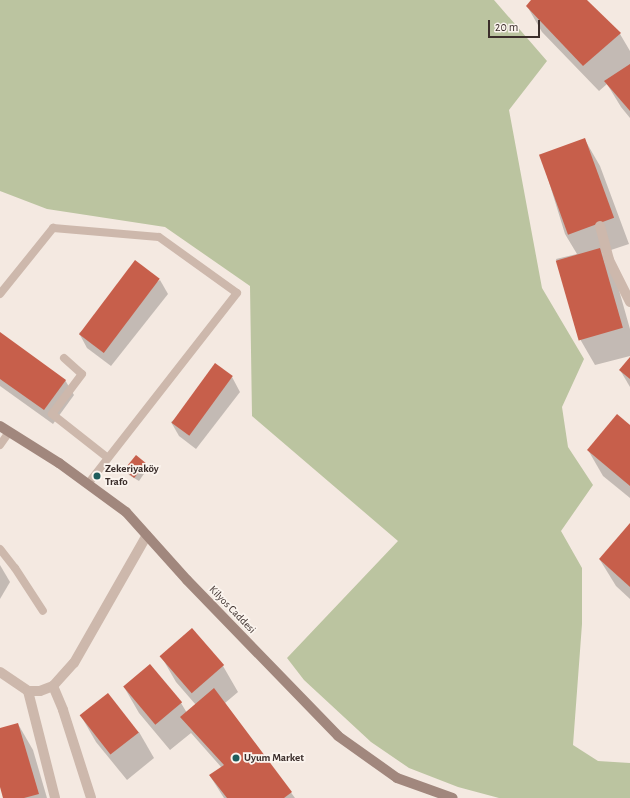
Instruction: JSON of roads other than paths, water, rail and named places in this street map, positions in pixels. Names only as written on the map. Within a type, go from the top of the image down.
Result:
[{"type":"street","points":[[600,226],[609,260],[630,302]]},
{"type":"street","name":"Kilyos Caddesi","points":[[0,426],[59,463],[126,512],[186,580],[338,736],[397,778],[433,795],[453,798]]},
{"type":"street","points":[[0,672],[28,690],[40,691],[54,686],[74,663],[146,535]]},
{"type":"street","points":[[54,686],[91,798]]},
{"type":"street","points":[[28,690],[55,798]]},
{"type":"lane","points":[[0,294],[53,228],[159,237],[237,293],[88,484]]},
{"type":"lane","points":[[64,358],[82,374],[52,414],[108,458]]},
{"type":"lane","points":[[0,445],[9,432]]},
{"type":"lane","points":[[0,549],[15,568],[43,611]]},
{"type":"place","name":"Zekeriyaköy Trafo","points":[[97,476]]},
{"type":"place","name":"Uyum Market","points":[[236,758]]}]
